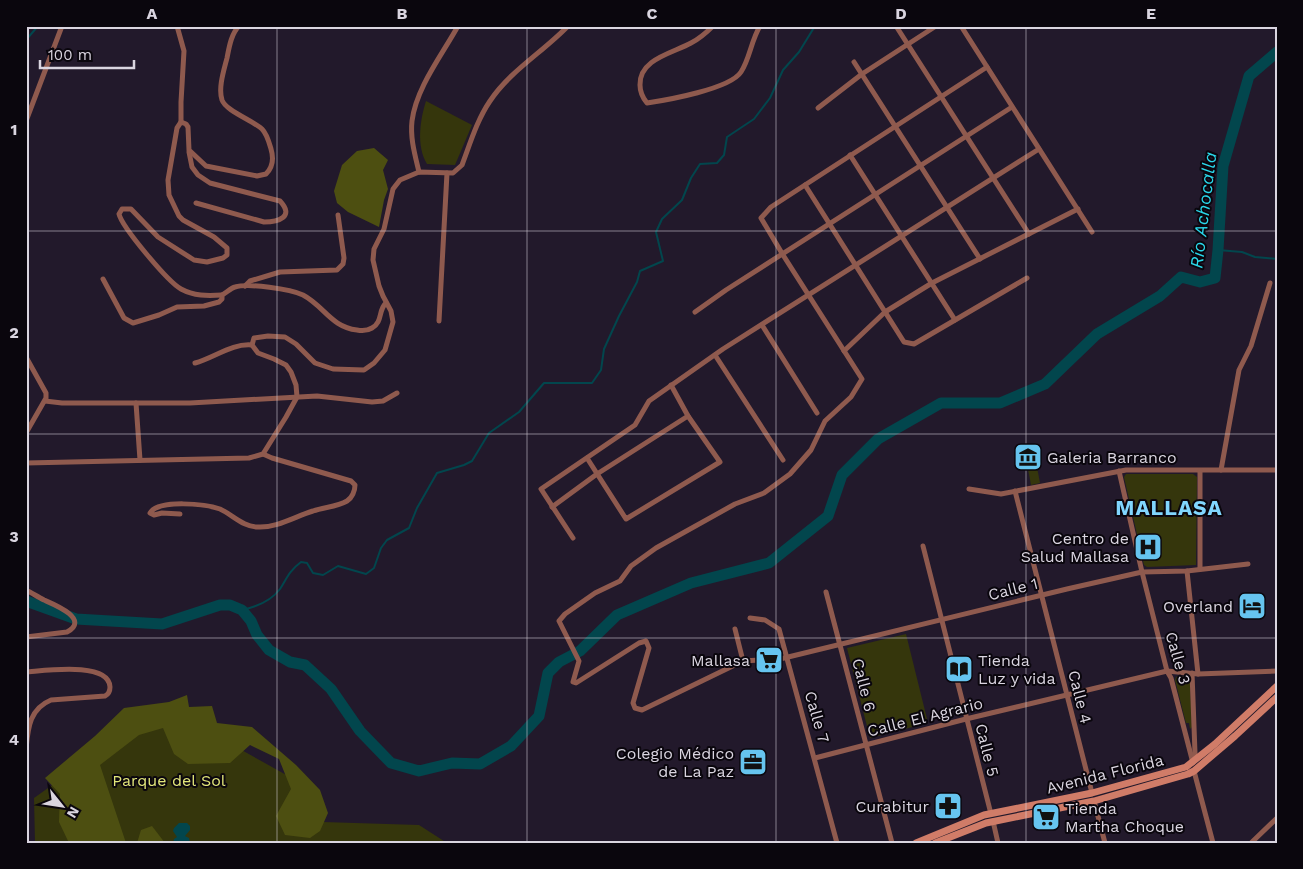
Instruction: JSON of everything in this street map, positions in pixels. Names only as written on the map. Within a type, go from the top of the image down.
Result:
[{"type":"main road","name":"Avenida Florida","points":[[1093,797],[1186,767],[1193,763],[1277,686]]},
{"type":"main road","name":"Avenida Florida","points":[[916,843],[992,817],[1139,789],[1194,772],[1277,697]]},
{"type":"main road","points":[[1193,763],[1194,772]]},
{"type":"main road","name":"Avenida Florida","points":[[935,843],[992,817]]},
{"type":"street","points":[[26,121],[62,26]]},
{"type":"street","points":[[177,26],[184,51],[180,102],[181,122],[176,128],[168,180],[169,195],[179,216],[222,242],[227,248],[226,255],[223,258],[207,262],[194,260],[158,237],[131,209],[122,209],[119,217],[154,262],[179,288],[196,295],[222,295],[234,287],[245,286],[289,290],[304,296],[337,324],[360,331],[376,326],[386,302]]},
{"type":"street","points":[[189,150],[206,166],[221,170],[256,176],[266,174],[272,165],[272,152],[266,134],[262,129],[226,106],[221,98],[228,54],[236,29],[239,26]]},
{"type":"street","points":[[419,172],[412,142],[412,122],[415,109],[435,63],[458,26]]},
{"type":"street","points":[[252,345],[254,338],[259,336],[285,337],[322,367],[349,371],[364,370],[379,359],[390,339],[393,318],[379,286],[373,260],[374,249],[384,229],[392,190],[400,180],[419,172],[447,173],[458,170],[462,165],[481,117],[495,93],[568,26]]},
{"type":"street","points":[[713,26],[694,42],[658,58],[646,68],[641,75],[640,92],[647,103],[676,99],[726,83],[739,75],[746,63],[753,36],[760,26]]},
{"type":"street","points":[[896,26],[1029,234]]},
{"type":"street","points":[[818,108],[862,74],[936,26]]},
{"type":"street","points":[[961,26],[1092,232]]},
{"type":"street","points":[[854,62],[980,259]]},
{"type":"street","points":[[736,629],[743,660],[642,710],[634,706],[633,699],[649,648],[648,643],[642,641],[575,683],[572,680],[578,661],[559,621],[595,593],[620,581],[631,566],[656,548],[735,504],[764,493],[790,474],[811,450],[825,421],[851,397],[862,379],[761,218],[771,207],[987,67]]},
{"type":"street","points":[[695,312],[1012,107]]},
{"type":"street","points":[[181,122],[186,124],[188,128],[192,167],[198,175],[210,183],[280,201],[285,206],[286,213],[282,220],[264,222],[196,203]]},
{"type":"street","points":[[573,538],[541,489],[635,426],[649,401],[671,385],[715,355],[1039,149]]},
{"type":"street","points":[[850,155],[955,320]]},
{"type":"street","points":[[439,321],[447,173]]},
{"type":"street","points":[[805,185],[904,342],[914,344],[1027,278]]},
{"type":"street","points":[[844,351],[885,312],[932,283],[1078,209]]},
{"type":"street","points":[[245,286],[250,281],[280,272],[337,270],[344,258],[338,214]]},
{"type":"street","points":[[103,279],[124,318],[132,323],[159,315],[177,307],[213,304],[220,301],[222,295]]},
{"type":"street","points":[[1221,470],[1240,370],[1251,346],[1270,283]]},
{"type":"street","points":[[762,326],[817,413]]},
{"type":"street","points":[[195,363],[208,360],[242,344],[252,345],[258,353],[274,359],[289,368],[297,397],[263,454]]},
{"type":"street","points":[[715,355],[783,460]]},
{"type":"street","points":[[26,358],[46,393],[45,401],[26,433]]},
{"type":"street","points":[[587,458],[626,519],[720,462],[688,416],[671,385]]},
{"type":"street","points":[[45,401],[62,403],[190,403],[316,396],[372,402],[383,401],[397,393]]},
{"type":"street","points":[[136,402],[140,460]]},
{"type":"street","points":[[552,507],[597,474],[688,416]]},
{"type":"street","points":[[26,463],[100,463],[140,460],[249,458],[263,454],[352,481],[355,485],[348,501],[267,527],[248,526],[222,510],[208,506],[165,505],[153,508],[150,512],[154,516],[180,514]]},
{"type":"street","points":[[969,489],[1001,494],[1119,471],[1277,470]]},
{"type":"street","name":"Calle 3","points":[[1119,471],[1142,572],[1193,763]]},
{"type":"street","points":[[1200,471],[1200,568]]},
{"type":"street","name":"Calle 4","points":[[1015,491],[1105,843]]},
{"type":"street","name":"Calle 5","points":[[923,546],[998,843]]},
{"type":"street","name":"Calle 1","points":[[743,660],[780,660],[1041,595],[1142,572],[1248,564]]},
{"type":"street","points":[[1187,570],[1198,674]]},
{"type":"street","points":[[26,590],[64,609],[73,617],[74,621],[69,631],[26,637]]},
{"type":"street","name":"Calle 6","points":[[826,592],[892,843]]},
{"type":"street","name":"Calle 7","points":[[750,618],[765,620],[779,629],[837,843]]},
{"type":"street","points":[[26,672],[85,669],[103,675],[108,680],[110,688],[105,696],[51,700],[39,707],[28,726],[26,749]]},
{"type":"street","name":"Calle El Agrario","points":[[815,758],[1167,670],[1198,674],[1277,671]]},
{"type":"street","points":[[1192,673],[1195,754],[1193,763]]},
{"type":"street","points":[[1194,772],[1213,843]]},
{"type":"street","points":[[1252,843],[1277,818]]},
{"type":"green space","points":[[426,101],[472,125],[455,165],[427,164],[420,141],[422,116]]},
{"type":"green space","points":[[1036,462],[1040,483],[1031,485],[1027,464]]},
{"type":"green space","points":[[1126,474],[1193,474],[1197,477],[1196,565],[1147,567],[1144,565],[1124,477]]},
{"type":"green space","points":[[906,634],[928,723],[870,738],[847,648]]},
{"type":"green space","points":[[1178,676],[1186,677],[1190,682],[1192,727],[1190,729],[1189,723],[1186,723],[1175,680]]},
{"type":"green space","name":"Parque del Sol","points":[[169,702],[238,748],[306,786],[323,822],[419,825],[447,843],[35,843],[34,798]]},
{"type":"shaded area","points":[[374,148],[388,160],[383,170],[388,189],[379,227],[348,212],[337,203],[334,191],[342,165],[357,151]]},
{"type":"shaded area","points":[[187,695],[189,707],[212,706],[217,723],[252,727],[296,765],[320,790],[328,813],[320,831],[310,838],[285,835],[276,816],[291,789],[279,759],[250,745],[230,763],[188,764],[174,754],[163,728],[139,735],[100,765],[126,843],[69,843],[59,822],[60,794],[45,778],[95,736],[124,708],[169,702]]},
{"type":"shaded area","points":[[179,823],[187,823],[190,826],[190,830],[185,836],[189,838],[190,843],[173,843],[177,837],[173,831]]},
{"type":"shaded area","points":[[152,826],[165,843],[137,843],[141,830]]},
{"type":"waterway","points":[[26,40],[38,26]]},
{"type":"waterway","points":[[242,610],[258,605],[272,597],[301,562],[307,563],[313,573],[323,575],[338,566],[366,574],[374,568],[381,548],[387,540],[409,528],[417,508],[437,473],[472,461],[489,433],[519,412],[544,383],[592,383],[601,370],[604,349],[637,282],[640,271],[663,261],[656,232],[662,219],[682,200],[691,178],[700,164],[717,163],[724,155],[727,137],[754,119],[770,98],[783,70],[799,52],[815,26]]},
{"type":"waterway","name":"Río Achocalla","points":[[26,601],[76,619],[162,624],[220,605],[230,605],[242,610],[251,621],[257,635],[269,650],[290,662],[305,665],[331,689],[360,731],[391,763],[419,771],[452,763],[480,764],[511,746],[539,716],[548,673],[559,662],[580,651],[617,615],[691,583],[769,563],[828,516],[842,475],[878,439],[941,403],[1000,403],[1045,384],[1097,334],[1160,296],[1181,277],[1200,282],[1215,278],[1223,166],[1249,76],[1277,52]]},
{"type":"waterway","points":[[1218,250],[1242,252],[1255,257],[1277,259]]},
{"type":"place","name":"Galeria Barranco","points":[[1028,457]]},
{"type":"place","name":"Centro de Salud Mallasa","points":[[1148,547]]},
{"type":"place","name":"Overland","points":[[1252,606]]},
{"type":"place","name":"Mallasa","points":[[769,660]]},
{"type":"place","name":"Tienda Luz y vida","points":[[959,669]]},
{"type":"place","name":"Colegio Médico de La Paz","points":[[753,762]]},
{"type":"place","name":"Curabitur","points":[[948,806]]},
{"type":"place","name":"Tienda Martha Choque","points":[[1046,817]]},
{"type":"district","name":"MALLASA","points":[[1169,507]]}]
